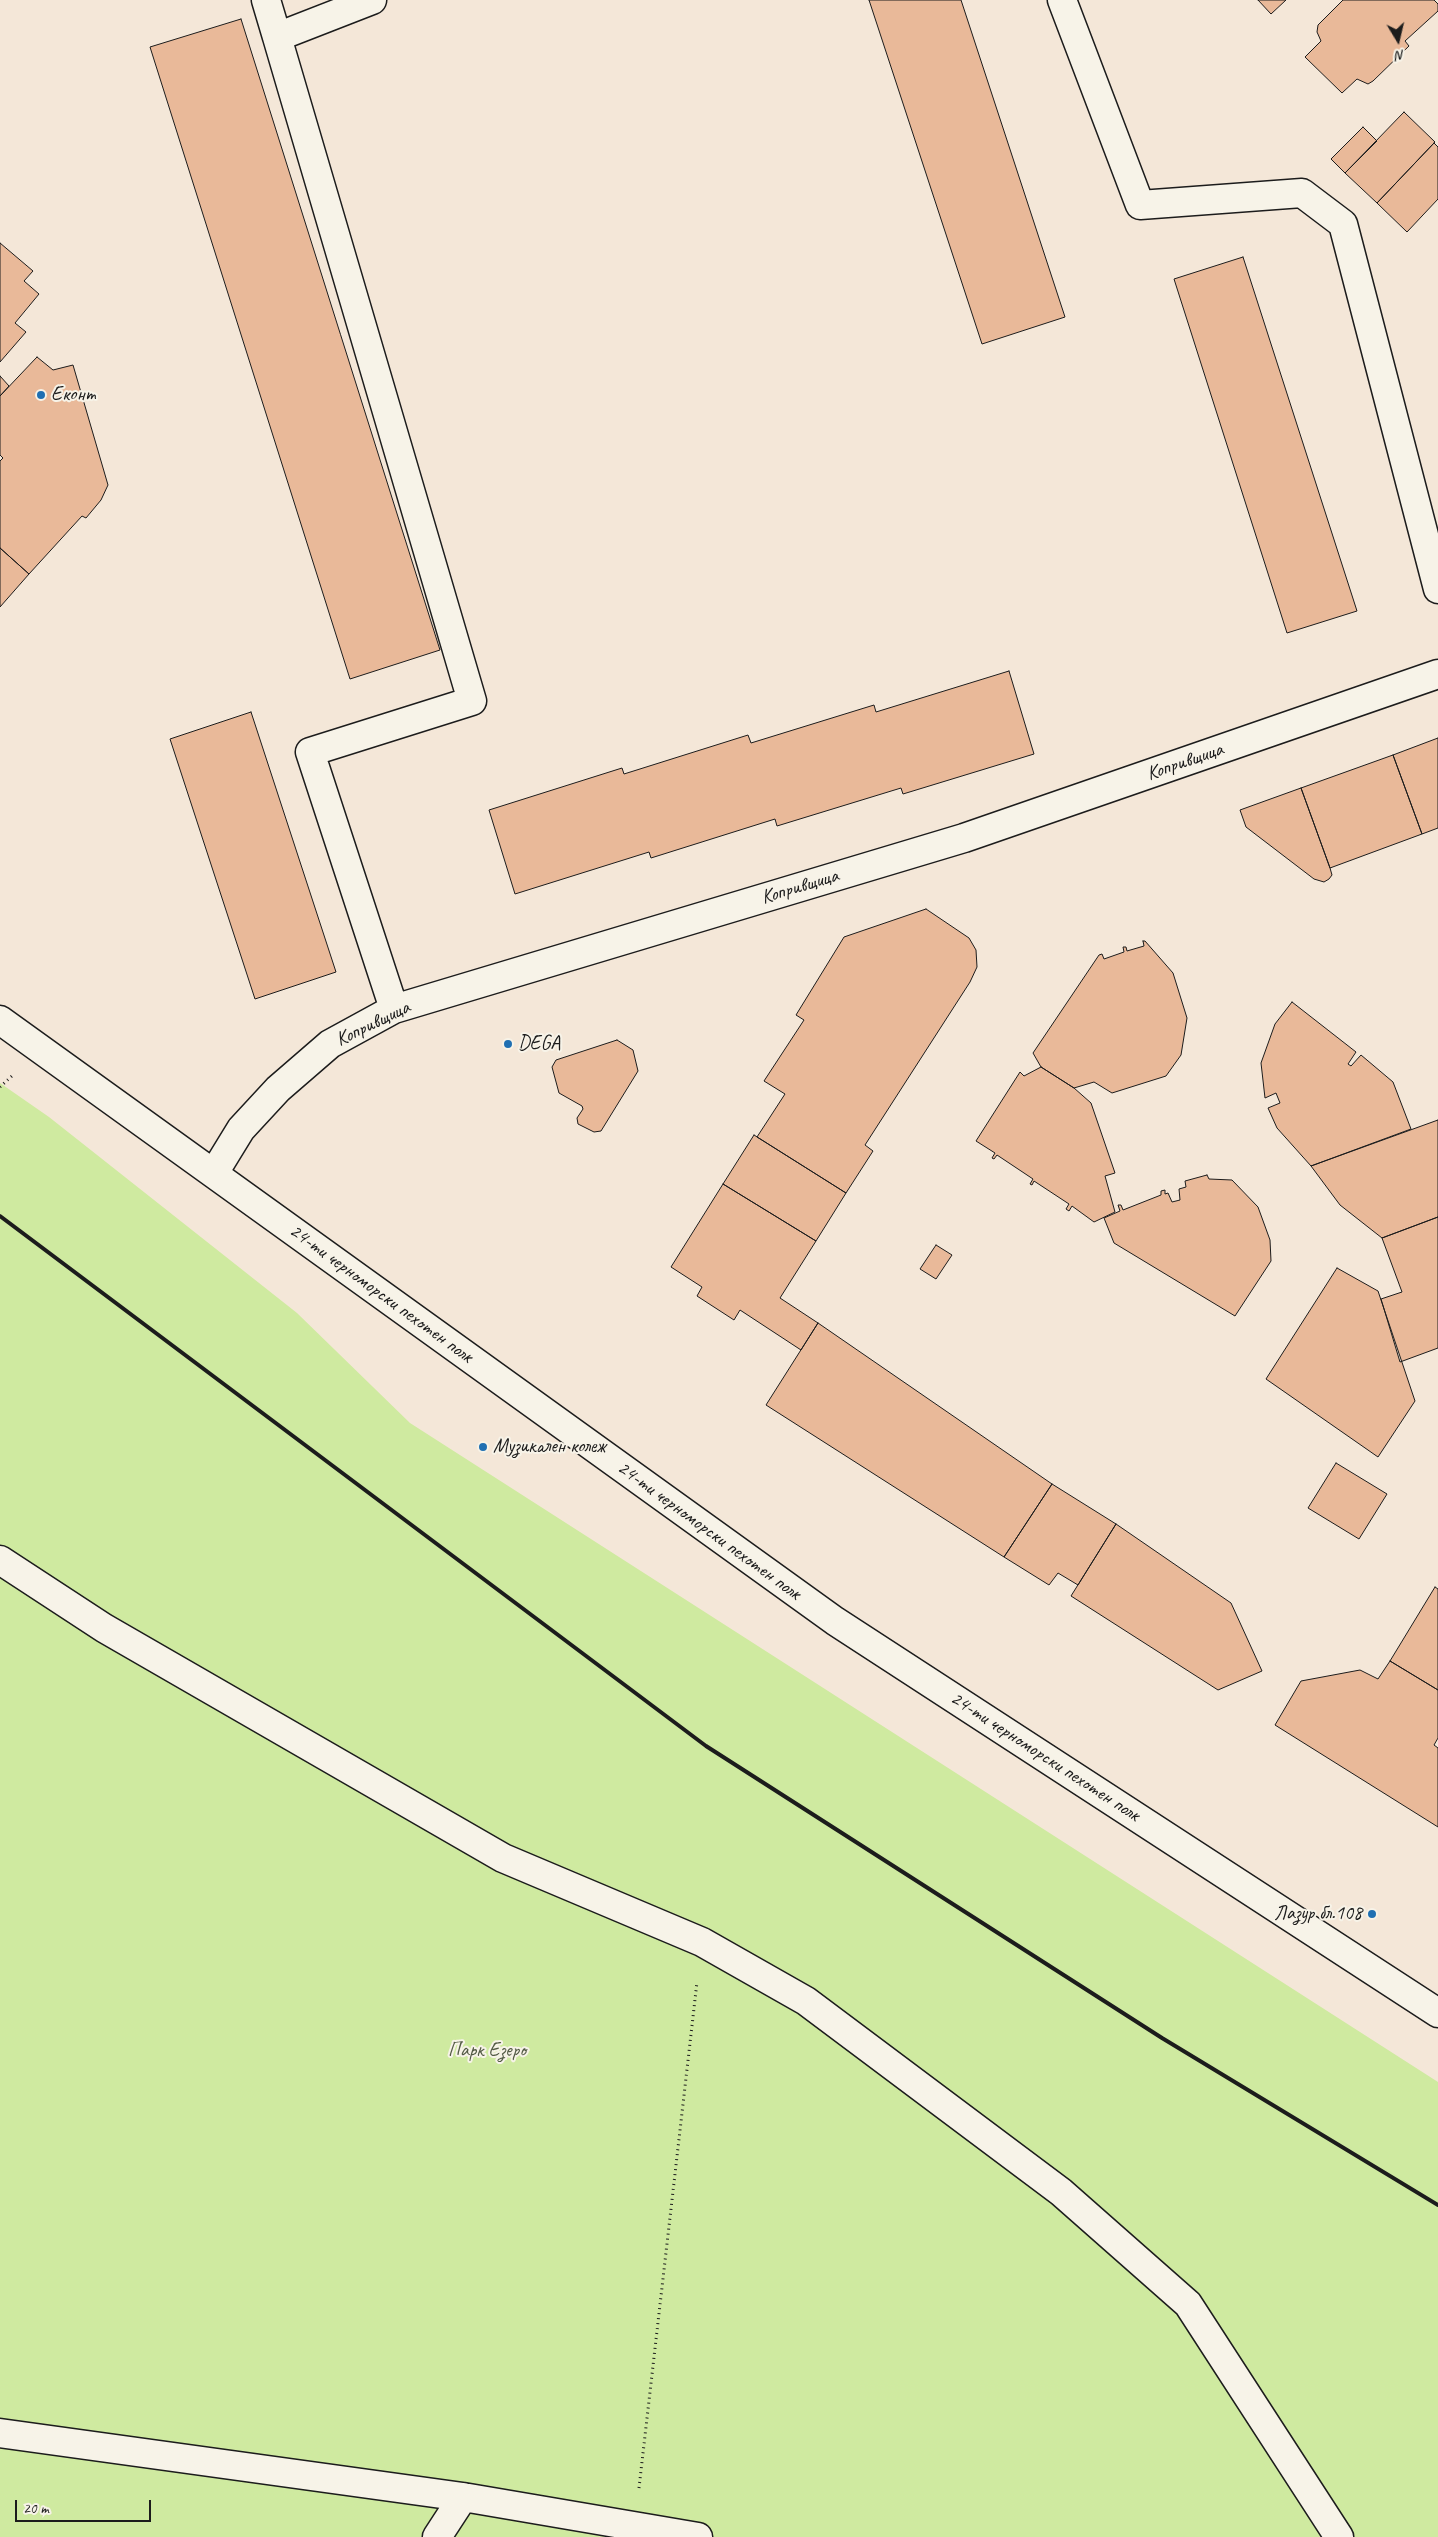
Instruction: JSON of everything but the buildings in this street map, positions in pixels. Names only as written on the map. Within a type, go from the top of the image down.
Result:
[{"type":"street","points":[[266,0],[472,701],[310,752],[394,1009]]},
{"type":"street","points":[[277,37],[372,0]]},
{"type":"street","points":[[1062,0],[1140,205],[1302,193],[1343,224],[1438,589]]},
{"type":"street","name":"Копривщица","points":[[214,1173],[241,1129],[278,1090],[330,1044],[394,1009],[964,838],[1438,674]]},
{"type":"street","name":"24-ти черноморски пехотен полк","points":[[0,1020],[835,1621],[1438,2013]]},
{"type":"street","points":[[0,1560],[104,1628],[504,1858],[702,1942],[806,2001],[1061,2192],[1188,2304],[1339,2537]]},
{"type":"street","points":[[0,2433],[463,2497],[698,2537]]},
{"type":"street","points":[[437,2537],[463,2497]]},
{"type":"path","points":[[635,2525],[702,1942]]},
{"type":"green space","name":"Парк Езеро","points":[[0,1083],[49,1117],[297,1313],[410,1423],[1438,2082],[1438,2537],[0,2537]]},
{"type":"railway","points":[[0,1216],[706,1746],[1162,2038],[1438,2205]]},
{"type":"place","name":"Еконт","points":[[41,395]]},
{"type":"place","name":"DEGA","points":[[508,1044]]},
{"type":"place","name":"Музикален колеж","points":[[483,1447]]},
{"type":"place","name":"Лазур бл.108","points":[[1372,1914]]}]
